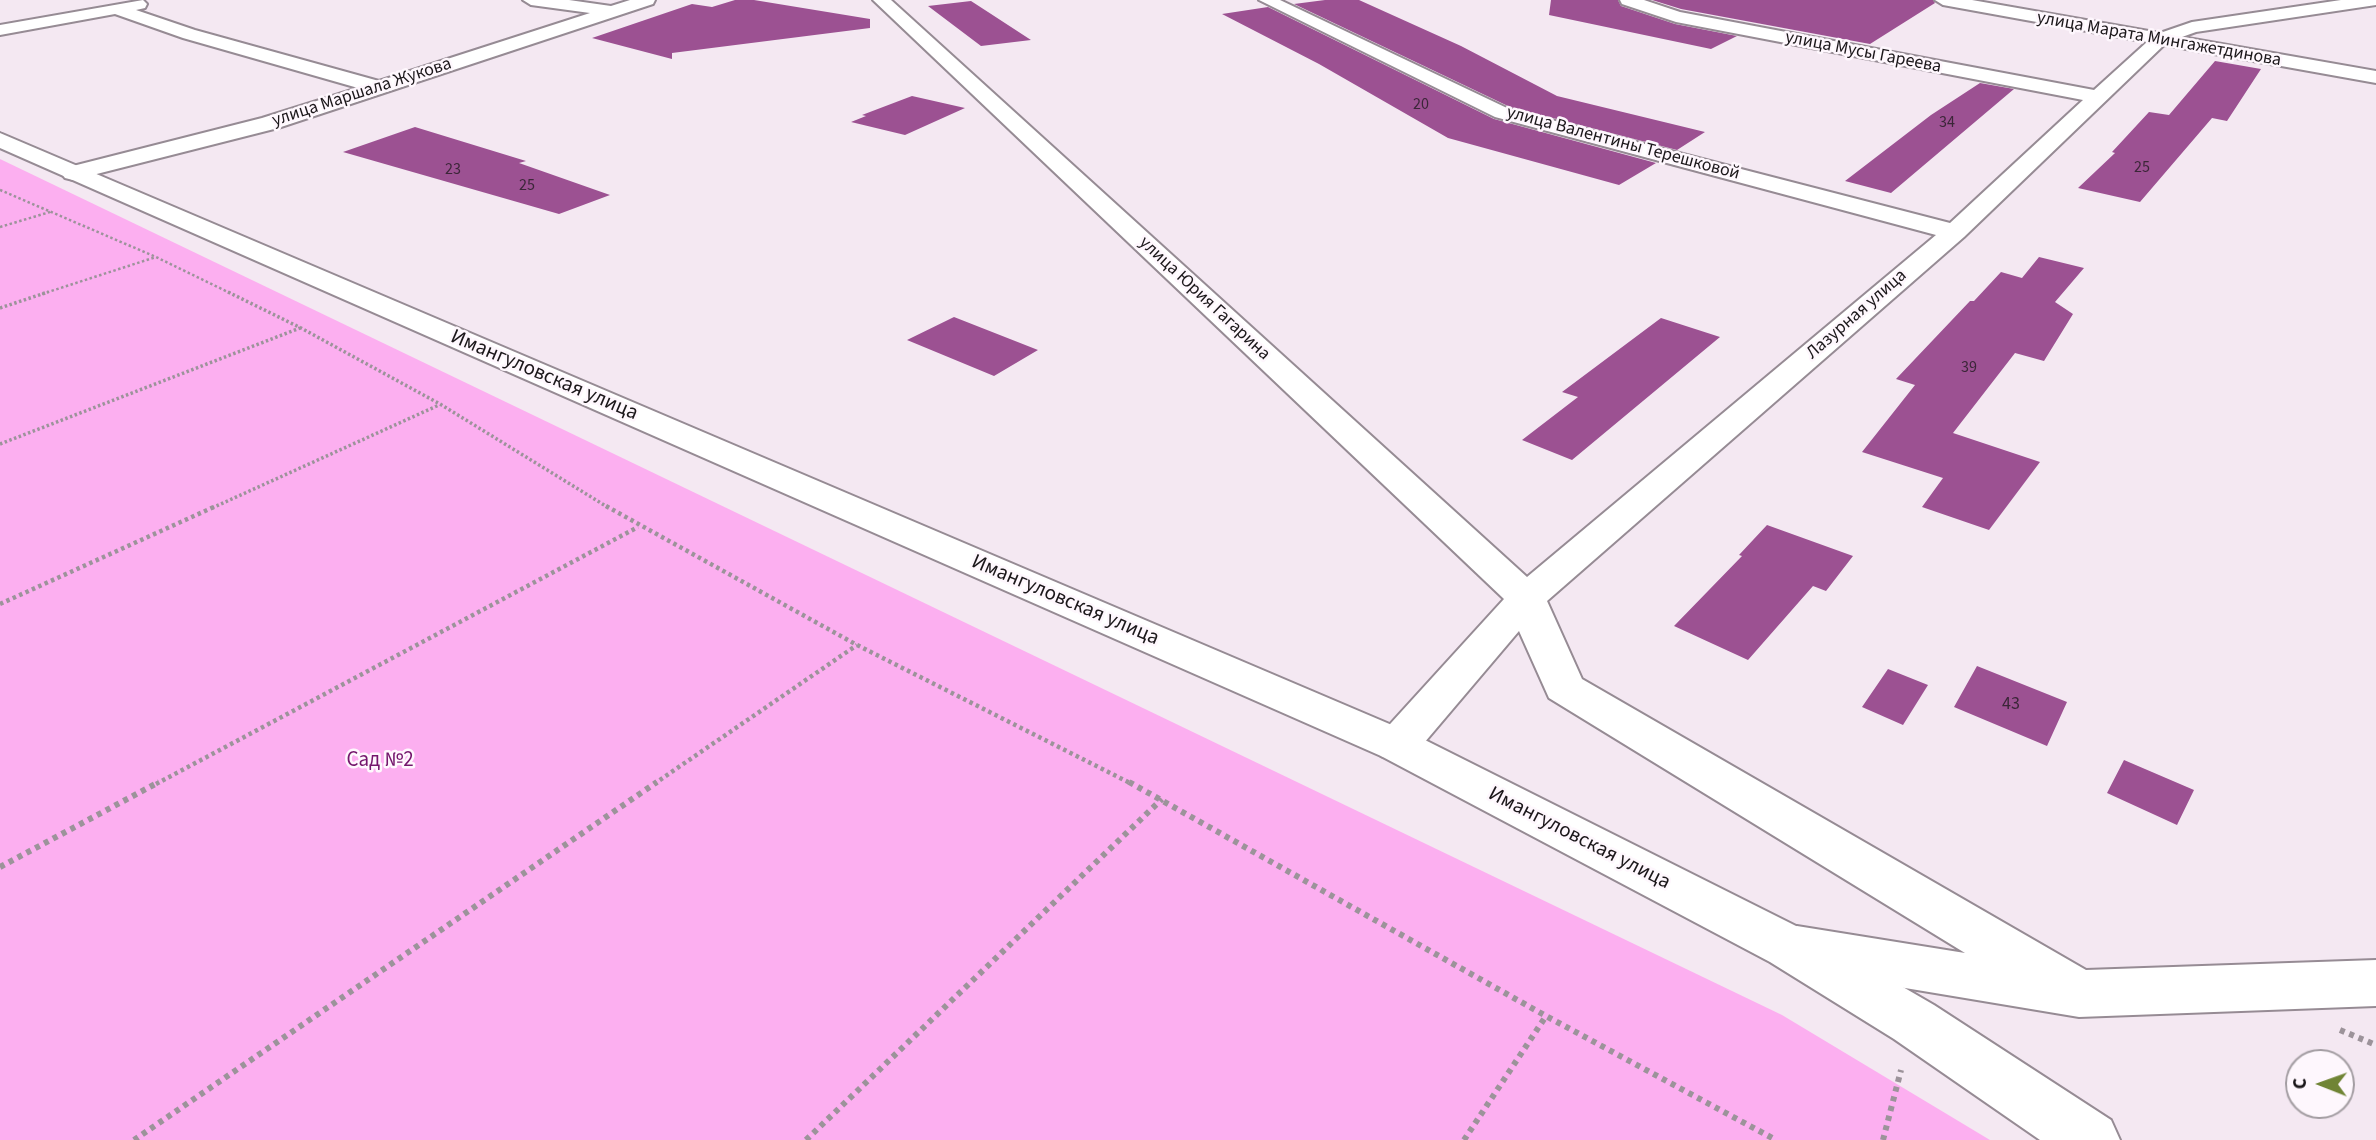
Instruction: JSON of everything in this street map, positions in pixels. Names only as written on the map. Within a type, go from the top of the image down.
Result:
[{"type":"street","points":[[0,30],[160,0]]},
{"type":"street","points":[[531,0],[614,11]]},
{"type":"street","name":"улица Маршала Жукова","points":[[73,173],[270,123],[647,0]]},
{"type":"street","name":"улица Юрия Гагарина","points":[[881,0],[1527,598]]},
{"type":"street","name":"улица Валентины Терешковой","points":[[1267,0],[1502,113],[1955,232]]},
{"type":"street","name":"улица Мусы Гареева","points":[[1628,0],[1676,17],[2100,97]]},
{"type":"street","name":"улица Марата Мингажетдинова","points":[[1943,0],[2376,78]]},
{"type":"street","name":"Лазурная улица","points":[[1397,744],[1527,598],[1955,232],[2159,40],[2192,27],[2357,1]]},
{"type":"street","points":[[115,8],[189,34],[378,87]]},
{"type":"street","name":"Имангуловская улица","points":[[0,140],[1397,744],[1788,947],[1914,1022],[2090,1140]]},
{"type":"street","points":[[1527,598],[1564,688],[2079,994]]},
{"type":"street","points":[[1788,947],[2079,994],[2376,983]]},
{"type":"path","points":[[0,190],[156,257],[300,328],[440,404],[638,526],[857,645],[1162,799],[1546,1016],[1776,1140]]},
{"type":"path","points":[[0,227],[50,212]]},
{"type":"path","points":[[0,308],[156,257]]},
{"type":"path","points":[[0,444],[300,328]]},
{"type":"path","points":[[0,604],[440,404]]},
{"type":"path","points":[[0,867],[638,526]]},
{"type":"path","points":[[134,1140],[857,645]]},
{"type":"path","points":[[806,1140],[1162,799]]},
{"type":"path","points":[[1464,1140],[1546,1016]]},
{"type":"path","points":[[1884,1140],[1914,1022]]},
{"type":"green space","name":"Сад №2","points":[[0,159],[1782,1015],[1990,1140],[0,1140]]},
{"type":"building","points":[[735,0],[754,0],[870,19],[870,28],[672,53],[672,59],[592,38],[692,4],[712,7]]},
{"type":"building","points":[[1359,0],[1461,46],[1557,96],[1705,132],[1677,150],[1510,107],[1294,4]]},
{"type":"building","points":[[1551,0],[1618,0],[1621,6],[1675,24],[1737,36],[1711,49],[1549,15]]},
{"type":"building","points":[[1652,0],[1933,0],[1935,3],[1870,44],[1681,9]]},
{"type":"building","points":[[971,1],[1031,40],[981,46],[928,6]]},
{"type":"building","points":[[1268,7],[1494,119],[1656,163],[1619,185],[1448,138],[1319,64],[1222,14]]},
{"type":"building","points":[[2215,61],[2261,69],[2227,121],[2212,118],[2140,202],[2078,188],[2115,153],[2112,152],[2149,112],[2169,115]]},
{"type":"building","points":[[1980,83],[2014,89],[1891,193],[1845,181],[1931,115]]},
{"type":"building","points":[[912,96],[965,108],[905,135],[851,122],[866,116],[862,115]]},
{"type":"building","points":[[415,127],[526,161],[519,163],[610,195],[559,214],[343,152]]},
{"type":"building","points":[[2039,257],[2084,268],[2055,302],[2073,314],[2044,361],[2015,353],[1953,433],[2040,462],[1989,530],[1922,507],[1943,478],[1862,452],[1915,385],[1896,379],[2001,272],[2022,278]]},
{"type":"building","points":[[954,317],[1038,350],[994,376],[907,340]]},
{"type":"building","points":[[1661,318],[1720,337],[1572,460],[1522,440],[1578,397],[1562,392]]},
{"type":"building","points":[[1767,525],[1853,556],[1826,591],[1813,586],[1748,660],[1674,626],[1742,556],[1739,555]]},
{"type":"building","points":[[1977,666],[2067,702],[2047,746],[1954,707]]},
{"type":"building","points":[[1888,669],[1928,685],[1903,725],[1862,707]]},
{"type":"building","points":[[2124,760],[2194,790],[2177,825],[2107,793]]}]
